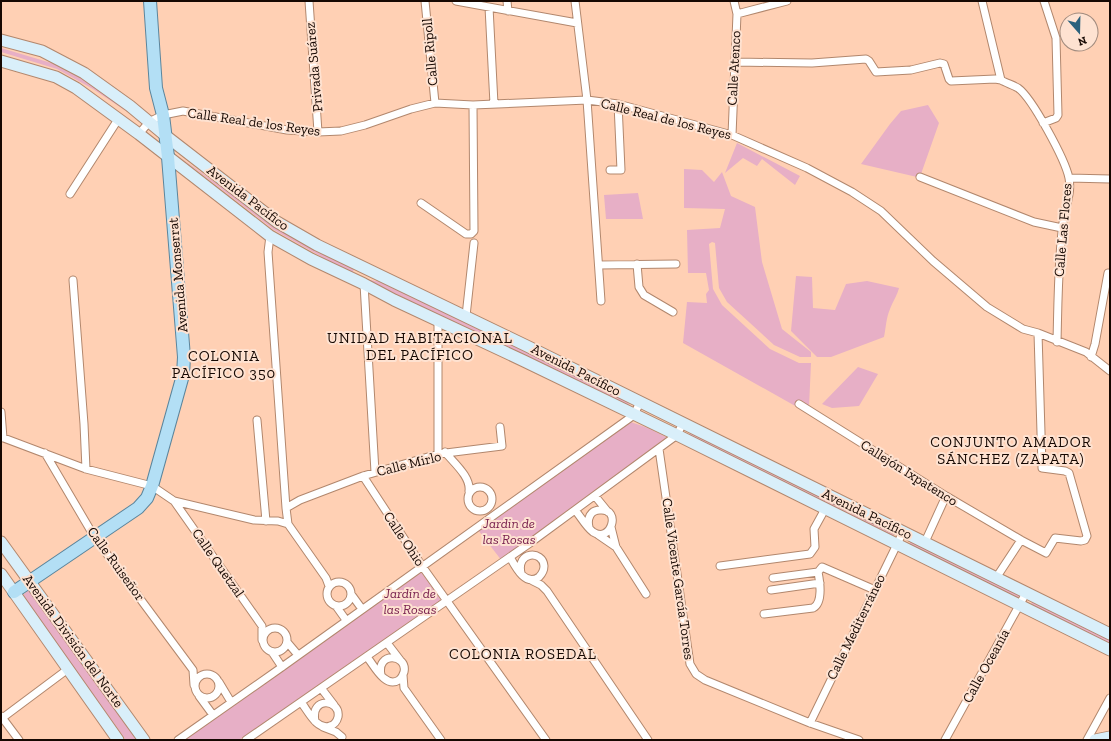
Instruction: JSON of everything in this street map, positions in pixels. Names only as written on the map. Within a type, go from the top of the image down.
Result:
[{"type":"main road","name":"Avenida Monserrat","points":[[14,592],[138,508],[146,498],[152,486],[183,375],[184,357],[168,157],[163,115],[156,88],[150,1]]},
{"type":"street","name":"Privada Suárez","points":[[309,1],[318,132]]},
{"type":"street","name":"Calle Ripoll","points":[[425,1],[435,103]]},
{"type":"street","points":[[456,1],[577,23]]},
{"type":"street","points":[[507,1],[508,11]]},
{"type":"street","points":[[575,1],[587,100],[601,301]]},
{"type":"street","name":"Calle Atenco","points":[[732,135],[737,14],[734,1]]},
{"type":"street","points":[[737,14],[787,1]]},
{"type":"street","points":[[734,62],[812,63],[866,59],[876,72],[911,70],[940,63],[944,64],[951,81],[1001,80],[982,1]]},
{"type":"street","points":[[1043,123],[1056,118],[1058,115],[1056,38],[1044,1]]},
{"type":"street","points":[[489,7],[494,104]]},
{"type":"street","name":"Avenida Pacífico","points":[[1,40],[52,55],[106,87],[166,136],[277,222],[317,244],[1110,634]]},
{"type":"street","name":"Avenida Pacífico","points":[[1,61],[56,77],[76,88],[119,118],[270,236],[311,259],[677,436],[1110,650]]},
{"type":"street","name":"Calle Las Flores","points":[[1001,80],[1018,88],[1030,100],[1061,158],[1069,178],[1068,200],[1062,228],[1059,264],[1057,342]]},
{"type":"street","name":"Calle Real de los Reyes","points":[[139,134],[149,122],[163,115],[183,111],[287,130],[318,132],[341,131],[410,109],[435,103],[473,105],[587,100],[618,104],[732,135],[807,168],[858,196],[881,211],[933,261],[987,307],[1023,329],[1038,333],[1057,342],[1086,352],[1110,371]]},
{"type":"street","points":[[610,170],[621,170],[618,104]]},
{"type":"street","points":[[420,204],[466,234],[471,234],[474,231],[473,105]]},
{"type":"street","points":[[70,194],[119,118]]},
{"type":"street","points":[[920,177],[1034,222],[1062,228]]},
{"type":"street","points":[[1069,178],[1110,180]]},
{"type":"street","points":[[270,236],[268,252],[288,524],[331,584]]},
{"type":"street","points":[[466,316],[474,243]]},
{"type":"street","points":[[637,264],[639,287],[644,295],[673,312]]},
{"type":"street","points":[[599,265],[676,264]]},
{"type":"street","points":[[364,268],[360,282],[375,472]]},
{"type":"street","points":[[1091,357],[1095,344],[1108,273]]},
{"type":"street","points":[[73,280],[86,469]]},
{"type":"street","points":[[438,320],[441,453],[502,446],[500,427]]},
{"type":"street","name":"Callejón Ixpatenco","points":[[799,404],[946,496],[1046,553],[1055,538],[1081,541],[1085,540],[1087,536],[1068,473],[1065,471],[1042,468],[1038,333]]},
{"type":"street","points":[[178,740],[634,415],[640,402]]},
{"type":"street","points":[[1,412],[2,437],[86,469],[152,486],[174,501],[254,520],[278,521],[288,524]]},
{"type":"street","points":[[257,420],[266,521]]},
{"type":"street","points":[[246,740],[367,657],[595,496],[677,436],[683,424]]},
{"type":"street","name":"Calle Vicente García Torres","points":[[659,449],[690,664],[696,674],[705,680],[810,723],[859,740]]},
{"type":"street","name":"Calle Ruiseñor","points":[[45,453],[95,538],[193,670]]},
{"type":"street","name":"Calle Mirlo","points":[[363,476],[441,453],[468,480],[482,486]]},
{"type":"street","points":[[286,508],[300,500],[363,476]]},
{"type":"street","name":"Calle Ohio","points":[[363,476],[422,566],[546,740]]},
{"type":"street","points":[[468,480],[470,487],[467,497],[468,503],[471,508],[477,511],[485,522]]},
{"type":"street","points":[[469,491],[475,487],[482,486],[487,488],[491,493],[491,504],[487,508],[477,511]]},
{"type":"street","points":[[595,496],[612,516],[611,527],[616,547],[646,594]]},
{"type":"street","points":[[924,542],[946,496]]},
{"type":"street","points":[[492,499],[500,510]]},
{"type":"street","name":"Calle Quetzal","points":[[174,501],[262,626]]},
{"type":"street","points":[[589,527],[588,520],[590,514],[595,510],[602,509],[608,512]]},
{"type":"street","points":[[720,566],[810,554],[815,547],[814,529],[826,509]]},
{"type":"street","points":[[575,510],[592,531],[616,547]]},
{"type":"street","points":[[597,534],[608,531],[611,527]]},
{"type":"street","name":"Calle Mediterráneo","points":[[810,723],[903,532]]},
{"type":"street","points":[[996,578],[1021,540]]},
{"type":"street","name":"Avenida División del Norte","points":[[1,542],[144,740]]},
{"type":"street","points":[[530,543],[543,562],[544,584],[547,591]]},
{"type":"street","points":[[521,573],[519,566],[522,560],[527,556],[534,555],[540,558]]},
{"type":"street","points":[[510,557],[524,577],[541,585],[547,591],[648,740]]},
{"type":"street","points":[[773,578],[818,572],[820,568],[824,567],[874,590]]},
{"type":"street","points":[[529,579],[539,577],[543,572]]},
{"type":"street","points":[[764,614],[813,608],[816,606],[819,603],[820,583],[818,572]]},
{"type":"street","name":"Avenida División del Norte","points":[[1,574],[118,740]]},
{"type":"street","points":[[336,606],[341,606],[346,603],[350,599],[351,594],[350,588],[346,583],[340,581],[331,584],[326,592],[330,603],[336,606],[346,620]]},
{"type":"street","points":[[771,590],[820,583]]},
{"type":"street","name":"Calle Oceanía","points":[[946,740],[1026,593]]},
{"type":"street","points":[[351,594],[362,609]]},
{"type":"street","points":[[288,642],[282,650],[277,652],[266,650],[262,640],[262,626],[282,630],[286,635],[288,642],[298,655]]},
{"type":"street","points":[[262,640],[264,633],[270,629],[276,628]]},
{"type":"street","points":[[387,643],[404,665],[405,670],[400,679],[395,682],[390,682]]},
{"type":"street","points":[[272,652],[282,667]]},
{"type":"street","points":[[367,657],[385,679],[404,688]]},
{"type":"street","points":[[381,675],[380,669],[382,662],[388,658],[394,657],[400,660]]},
{"type":"street","points":[[19,740],[2,718],[68,669]]},
{"type":"street","points":[[213,715],[195,691],[193,670],[214,676],[231,702]]},
{"type":"street","points":[[194,685],[196,679],[202,675],[209,674]]},
{"type":"street","points":[[403,675],[404,688],[441,740]]},
{"type":"street","points":[[199,696],[209,698],[214,696],[218,691],[218,681]]},
{"type":"street","points":[[322,688],[338,710],[339,715],[334,724],[329,727],[324,727]]},
{"type":"street","points":[[1087,740],[1110,698]]},
{"type":"street","points":[[301,702],[319,725],[336,732],[343,739]]},
{"type":"street","points":[[315,721],[314,714],[316,708],[321,703],[328,702],[334,705]]},
{"type":"street","points":[[337,720],[343,739]]},
{"type":"street","points":[[256,734],[260,740]]},
{"type":"street","points":[[1095,740],[1110,737]]},
{"type":"green space","points":[[1,48],[58,65],[102,90],[132,115],[93,89],[57,69],[1,52]]},
{"type":"green space","points":[[928,105],[939,123],[921,174],[917,177],[861,164],[901,111]]},
{"type":"green space","points":[[737,143],[800,176],[795,185],[762,159],[757,166],[743,158],[725,173]]},
{"type":"green space","points":[[177,155],[276,226],[354,269],[352,274],[274,230]]},
{"type":"green space","points":[[684,169],[702,170],[714,182],[722,172],[731,196],[755,207],[762,262],[782,329],[811,352],[811,357],[800,357],[774,345],[727,302],[719,288],[715,243],[712,242],[709,244],[713,289],[722,305],[770,349],[799,363],[811,363],[809,407],[813,416],[683,343],[687,302],[707,303],[706,294],[709,290],[706,273],[688,273],[687,230],[720,228],[725,209],[684,208]]},
{"type":"green space","points":[[638,193],[643,219],[606,219],[604,195]]},
{"type":"green space","points":[[796,276],[812,277],[813,308],[835,310],[846,284],[867,281],[899,288],[889,312],[884,337],[831,357],[817,357],[791,331]]},
{"type":"green space","points":[[364,279],[382,282],[625,400],[632,407]]},
{"type":"green space","points":[[858,367],[878,374],[859,406],[832,408],[822,404]]},
{"type":"green space","name":"Jardin de las Rosas","points":[[628,421],[648,428],[668,438],[502,561],[478,530]]},
{"type":"green space","points":[[690,433],[894,534],[893,537],[688,435]]},
{"type":"green space","points":[[911,541],[1020,595],[1017,599],[909,545]]},
{"type":"green space","name":"Jardín de las Rosas","points":[[419,569],[442,602],[239,740],[184,740],[212,718]]},
{"type":"green space","points":[[30,589],[138,740],[126,740],[22,596]]},
{"type":"green space","points":[[1032,601],[1110,638],[1110,645],[1031,605]]},
{"type":"district","name":"UNIDAD HABITACIONAL DEL PACÍFICO","points":[[420,346]]},
{"type":"district","name":"COLONIA PACÍFICO 350","points":[[224,364]]},
{"type":"district","name":"CONJUNTO AMADOR SÁNCHEZ (ZAPATA)","points":[[1011,450]]},
{"type":"district","name":"COLONIA ROSEDAL","points":[[523,654]]}]
